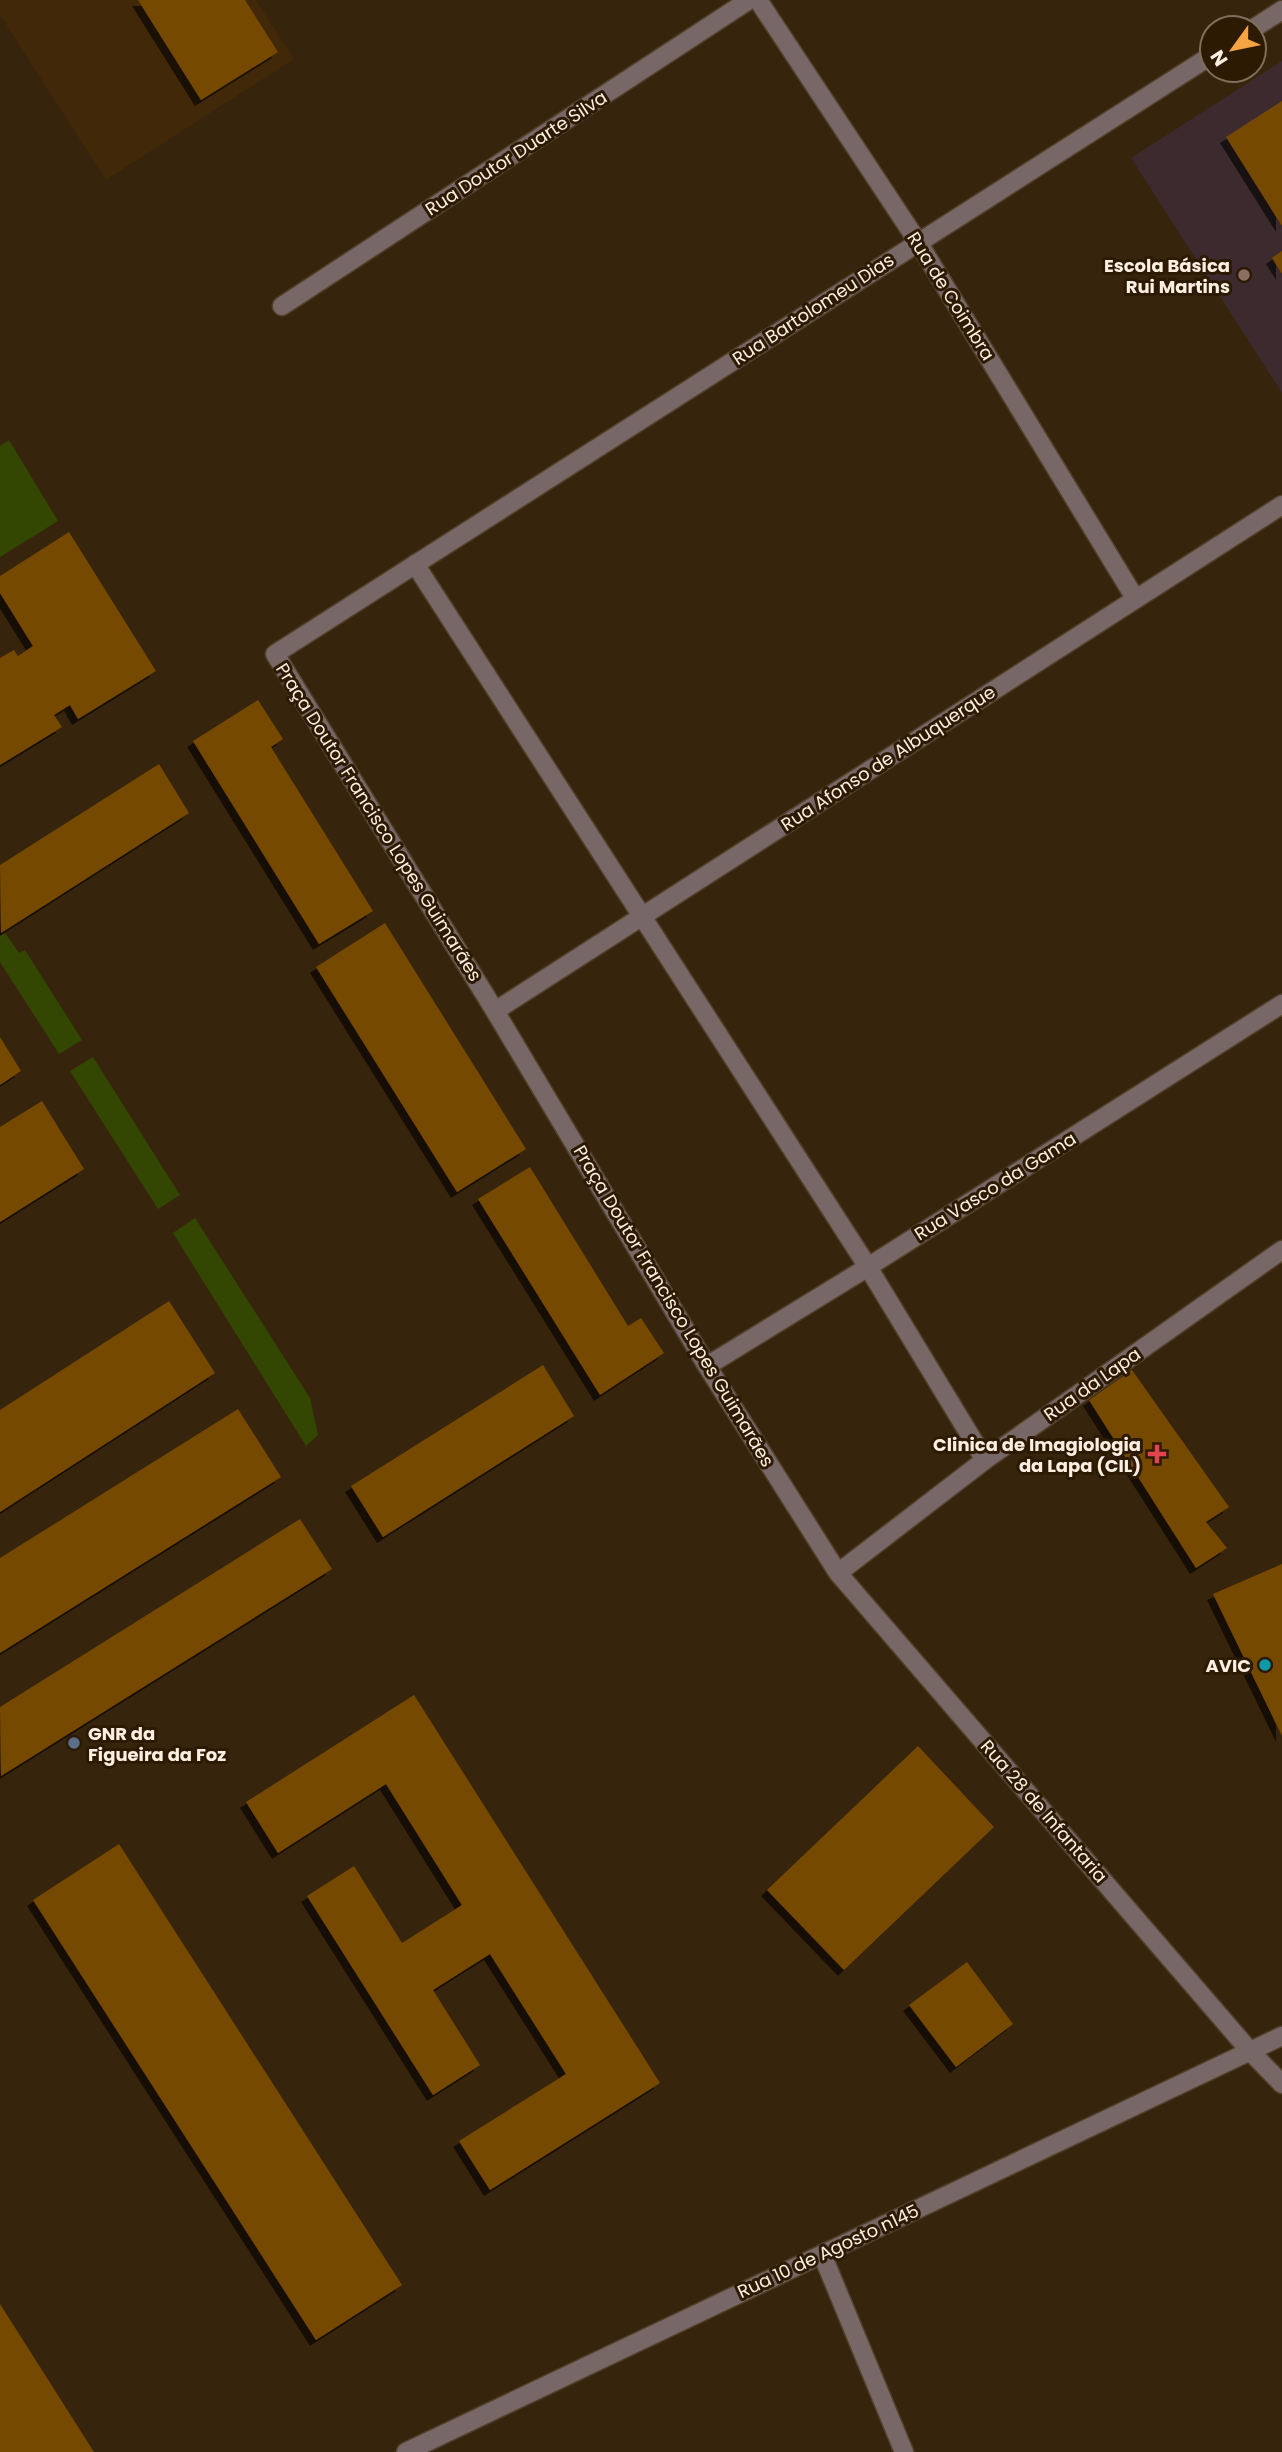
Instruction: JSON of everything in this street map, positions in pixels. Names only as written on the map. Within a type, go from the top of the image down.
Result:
[{"type":"street","name":"Rua Doutor Duarte Silva","points":[[282,306],[749,0]]},
{"type":"street","name":"Rua de Coimbra","points":[[758,0],[918,242],[1135,598]]},
{"type":"street","name":"Rua Bartolomeu Dias","points":[[415,564],[1198,64]]},
{"type":"street","name":"Rua Afonso de Albuquerque","points":[[495,1011],[1282,505]]},
{"type":"street","name":"Praça Doutor Francisco Lopes Guimarães","points":[[415,564],[275,654],[495,1011],[707,1366],[838,1573]]},
{"type":"street","points":[[415,564],[868,1266],[985,1460]]},
{"type":"street","name":"Rua Vasco da Gama","points":[[707,1366],[1282,1004]]},
{"type":"street","name":"Rua da Lapa","points":[[838,1573],[985,1460],[1282,1250]]},
{"type":"street","name":"Rua 28 de Infantaria","points":[[838,1573],[1282,2084]]},
{"type":"street","name":"Rua 10 de Agosto n145","points":[[406,2452],[1282,2036]]},
{"type":"street","points":[[822,2254],[904,2452]]},
{"type":"shaded area","points":[[0,0],[256,0],[294,59],[106,180],[0,15]]},
{"type":"shaded area","name":"Escola Básica Rui Martins","points":[[1282,61],[1282,393],[1131,158],[1246,84],[1268,84],[1268,70]]},
{"type":"green space","points":[[9,440],[58,521],[0,557],[0,446]]},
{"type":"green space","points":[[5,933],[19,953],[25,950],[82,1040],[59,1054],[0,962],[0,936]]},
{"type":"green space","points":[[93,1057],[180,1195],[158,1209],[70,1071]]},
{"type":"green space","points":[[195,1218],[310,1398],[318,1435],[306,1446],[173,1233]]},
{"type":"building","points":[[138,0],[245,0],[278,52],[201,100]]},
{"type":"building","points":[[1282,101],[1282,226],[1226,137]]},
{"type":"building","points":[[1282,251],[1282,274],[1272,258]]},
{"type":"building","points":[[69,532],[156,671],[78,719],[70,705],[54,715],[62,727],[0,765],[0,658],[14,650],[18,656],[33,646],[0,593],[0,576]]},
{"type":"building","points":[[258,700],[283,739],[271,747],[373,911],[319,944],[193,741]]},
{"type":"building","points":[[159,764],[189,813],[1,933],[0,865]]},
{"type":"building","points":[[385,923],[526,1149],[457,1192],[316,967]]},
{"type":"building","points":[[0,1037],[21,1071],[0,1085]]},
{"type":"building","points":[[42,1101],[84,1169],[0,1222],[0,1127]]},
{"type":"building","points":[[530,1167],[628,1326],[641,1318],[664,1353],[600,1395],[478,1199]]},
{"type":"building","points":[[169,1301],[215,1373],[0,1512],[0,1410]]},
{"type":"building","points":[[543,1365],[574,1416],[383,1537],[351,1486]]},
{"type":"building","name":"Clinica de Imagiologia da Lapa (CIL)","points":[[1132,1370],[1229,1507],[1206,1522],[1227,1548],[1196,1568],[1089,1400]]},
{"type":"building","points":[[238,1409],[281,1477],[0,1653],[0,1558]]},
{"type":"building","points":[[300,1519],[332,1569],[1,1776],[0,1707]]},
{"type":"building","name":"AVIC","points":[[1282,1564],[1282,1736],[1213,1594]]},
{"type":"building","points":[[414,1695],[660,2083],[490,2190],[459,2141],[566,2074],[490,1954],[433,1990],[480,2065],[433,2095],[307,1896],[354,1866],[402,1943],[462,1905],[386,1784],[278,1853],[246,1802]]},
{"type":"building","points":[[918,1746],[994,1827],[844,1970],[767,1890]]},
{"type":"building","points":[[119,1844],[402,2285],[316,2340],[33,1900]]},
{"type":"building","points":[[967,1962],[1013,2024],[956,2067],[909,2005]]},
{"type":"building","points":[[0,2304],[94,2452],[0,2452]]},
{"type":"place","name":"Escola Básica Rui Martins","points":[[1244,275]]},
{"type":"place","name":"Clinica de Imagiologia da Lapa (CIL)","points":[[1157,1454]]},
{"type":"place","name":"AVIC","points":[[1265,1665]]},
{"type":"place","name":"GNR da Figueira da Foz","points":[[74,1743]]}]
